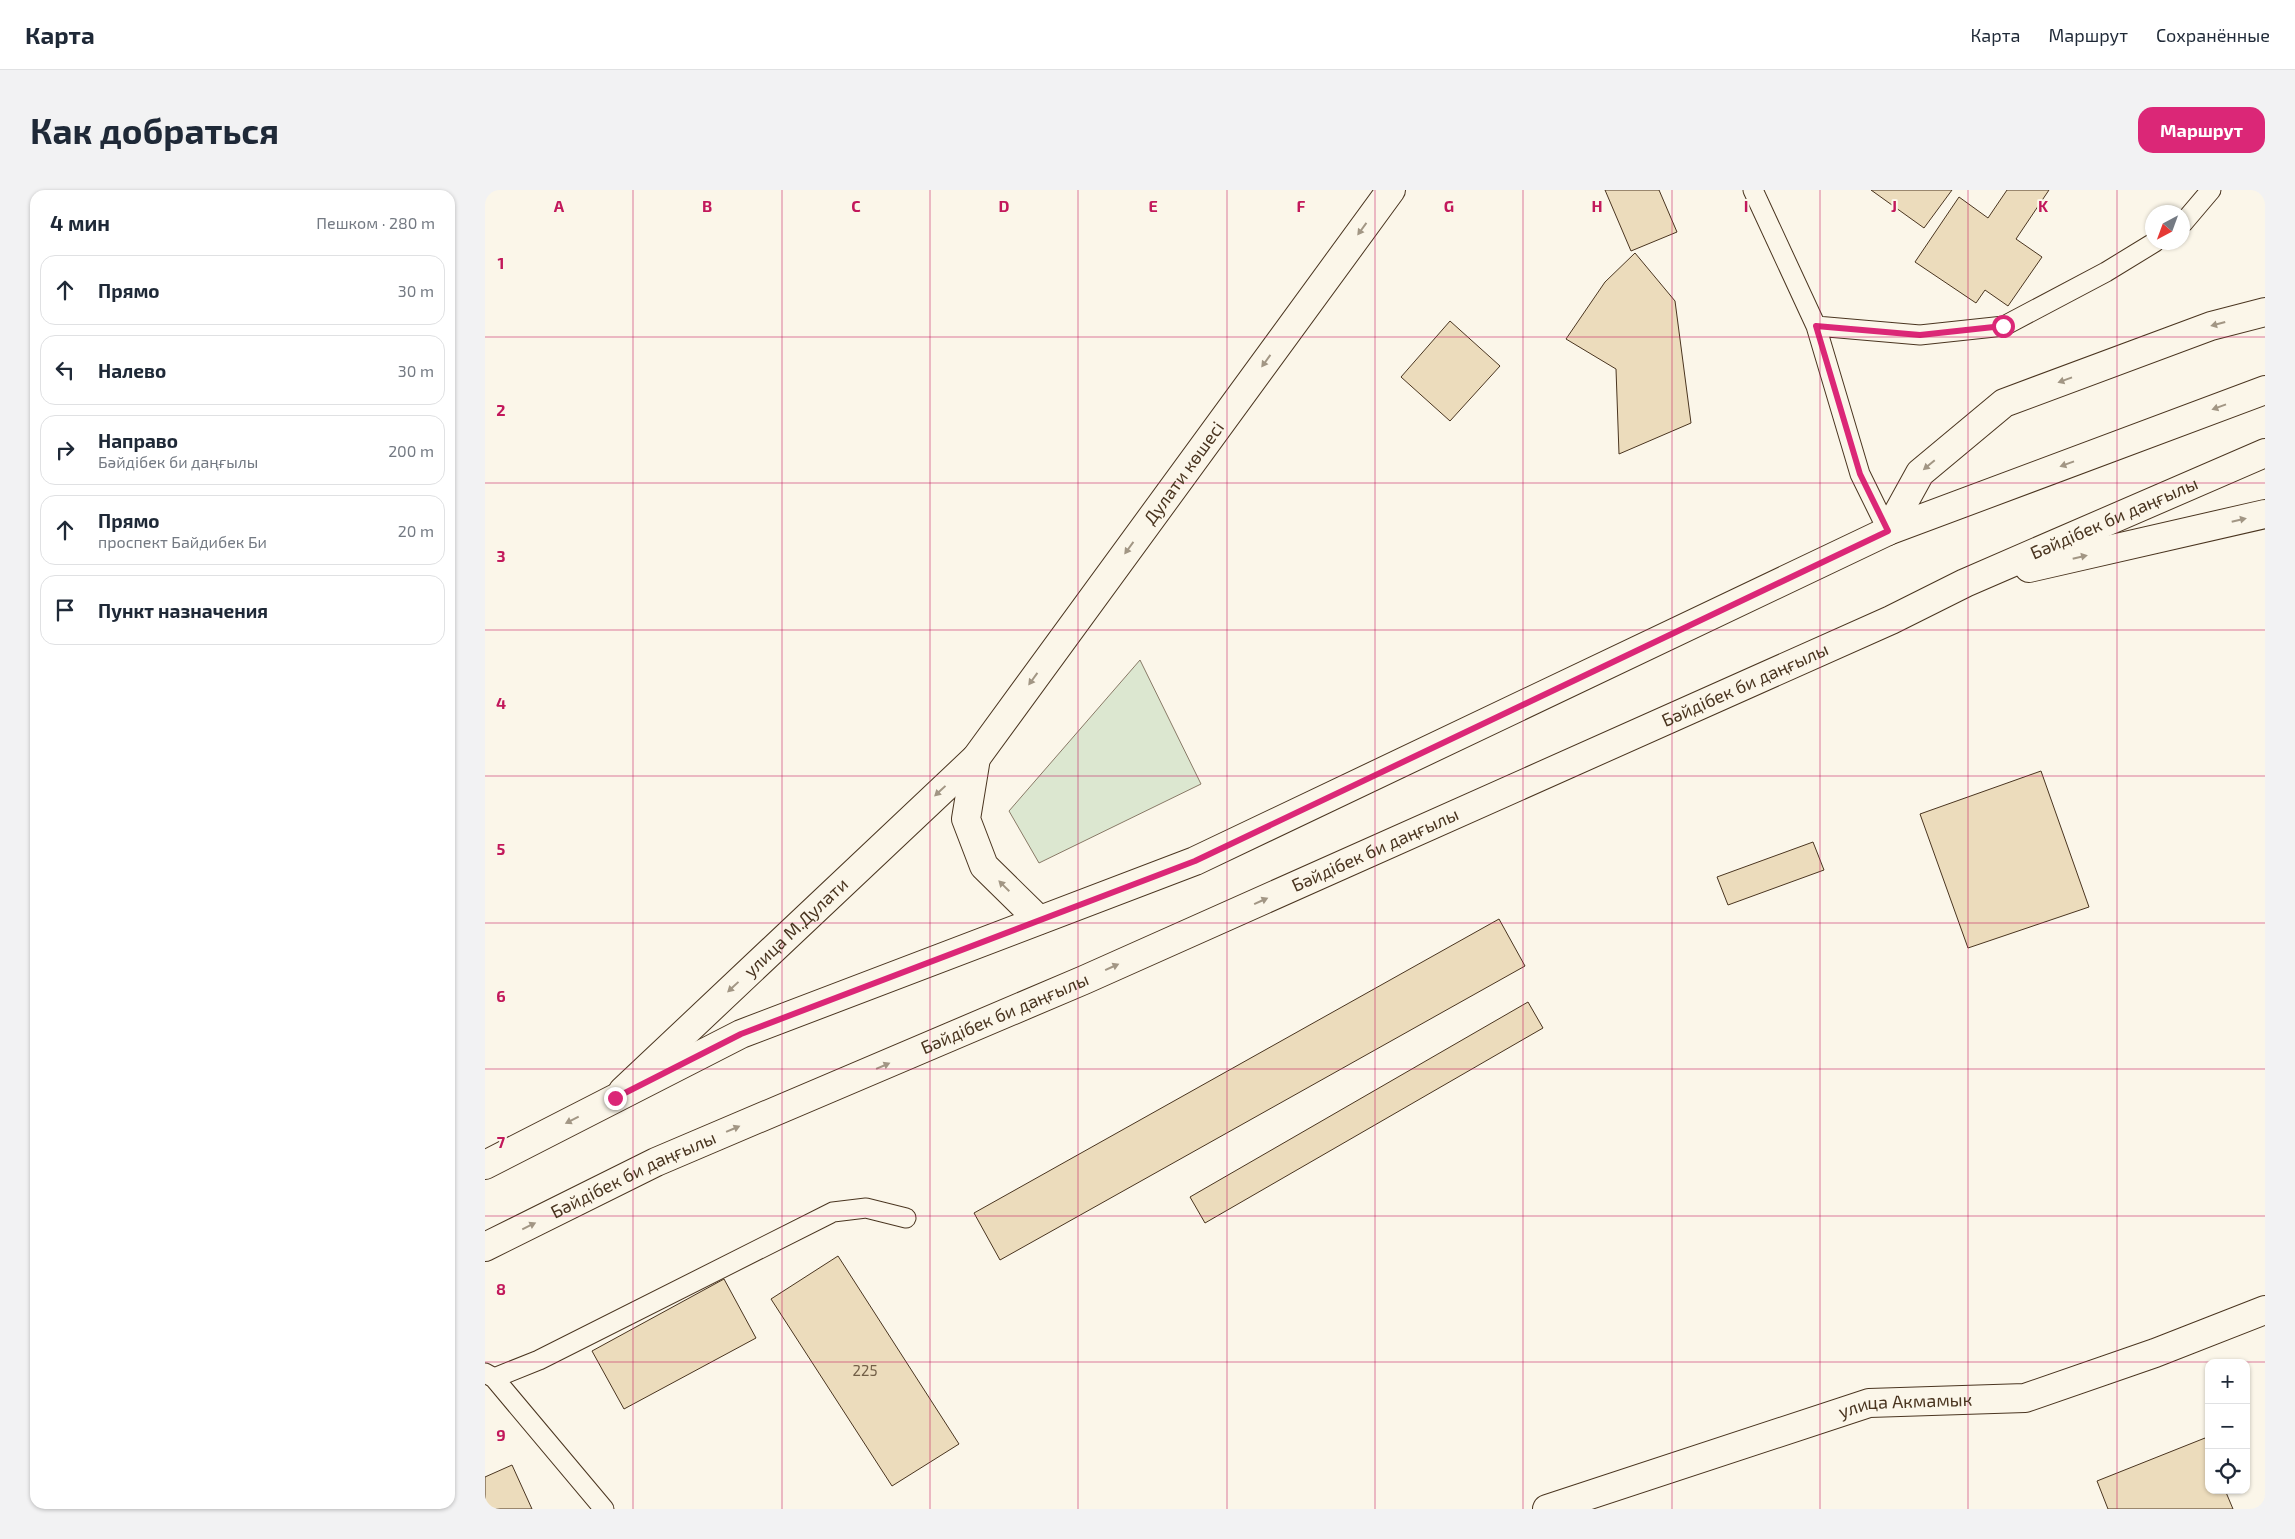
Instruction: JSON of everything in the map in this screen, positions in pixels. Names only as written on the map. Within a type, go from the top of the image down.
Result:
[{"type":"main road","name":"Дулати көшесі","points":[[976,758],[1391,190]]},
{"type":"main road","points":[[1888,531],[1919,473],[2004,403],[2211,326],[2265,312]]},
{"type":"main road","points":[[485,1164],[741,1034],[1195,861],[1888,531],[2265,390]]},
{"type":"main road","name":"Бәйдібек би даңғылы","points":[[485,1247],[656,1162],[1084,980],[1891,620],[1965,583],[2265,453]]},
{"type":"main road","points":[[1965,583],[2265,514]]},
{"type":"main road","points":[[976,758],[966,818],[984,866],[1039,920]]},
{"type":"main road","name":"улица М.Дулати","points":[[615,1098],[976,758]]},
{"type":"main road","name":"улица Акмамык","points":[[1547,1509],[1869,1403],[2025,1398],[2155,1353],[2265,1310]]},
{"type":"lane","points":[[1753,190],[1816,326],[1860,474],[1888,531]]},
{"type":"lane","points":[[2190,215],[2211,190]]},
{"type":"lane","points":[[1816,326],[1920,335],[2003,326],[2106,272],[2145,248]]},
{"type":"lane","points":[[604,1509],[490,1375],[539,1360],[833,1212],[866,1208],[906,1218]]},
{"type":"green space","points":[[1140,660],[1201,784],[1039,863],[1009,811]]},
{"type":"building","points":[[1605,190],[1659,190],[1677,232],[1631,251]]},
{"type":"building","points":[[1871,190],[1952,190],[1924,228]]},
{"type":"building","points":[[2007,190],[2049,190],[2016,239],[2042,257],[2008,306],[1985,290],[1976,303],[1915,262],[1959,197],[1988,218]]},
{"type":"building","points":[[1635,253],[1675,301],[1691,423],[1619,454],[1616,369],[1566,339],[1605,282]]},
{"type":"building","points":[[1450,321],[1500,366],[1450,421],[1401,377]]},
{"type":"building","points":[[2041,771],[2089,907],[1968,948],[1920,814]]},
{"type":"building","points":[[1813,842],[1824,870],[1728,905],[1717,877]]},
{"type":"building","points":[[1499,919],[1525,966],[1000,1260],[974,1213]]},
{"type":"building","points":[[1528,1002],[1543,1028],[1205,1223],[1190,1197]]},
{"type":"building","points":[[838,1256],[959,1444],[892,1486],[771,1299]]},
{"type":"building","points":[[724,1279],[756,1338],[624,1409],[592,1351]]},
{"type":"building","points":[[2205,1438],[2205,1494],[2227,1494],[2233,1509],[2108,1509],[2097,1481]]},
{"type":"building","points":[[512,1465],[532,1509],[485,1509],[485,1477]]},
{"type":"route","points":[[615,1098],[741,1034],[1195,861],[1888,531],[1860,474],[1816,326],[1920,335],[2003,326]]}]
